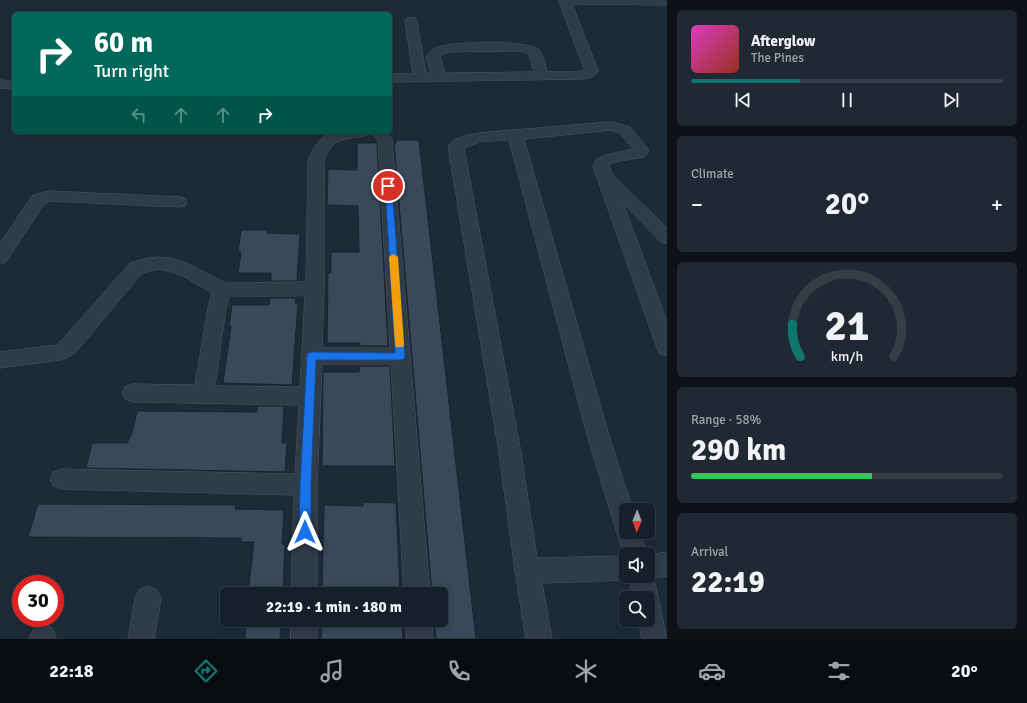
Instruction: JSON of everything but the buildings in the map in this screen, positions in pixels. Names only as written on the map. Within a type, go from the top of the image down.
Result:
[{"type":"street","points":[[392,78],[541,75],[579,76],[589,73],[591,70],[565,0],[667,1]]},
{"type":"street","points":[[411,21],[420,77]]},
{"type":"street","points":[[439,77],[433,57],[438,51],[449,48],[517,47],[529,49],[535,54],[541,75]]},
{"type":"street","points":[[0,84],[12,85]]},
{"type":"street","points":[[539,639],[527,571],[510,453],[456,146],[466,140],[482,136],[515,135],[612,126],[625,130],[640,148],[641,151],[639,154],[611,158],[602,162],[601,166],[667,348]]},
{"type":"street","points":[[304,587],[306,485],[315,288],[315,171],[317,154],[327,141],[339,134]]},
{"type":"street","points":[[379,134],[385,139],[416,587]]},
{"type":"street","points":[[515,135],[600,442],[619,503]]},
{"type":"street","points":[[606,177],[667,238]]},
{"type":"street","points":[[0,258],[38,200],[42,197],[49,196],[179,202]]},
{"type":"street","points":[[0,360],[60,352],[70,346],[136,268],[145,264],[160,262],[172,264],[222,290],[315,288]]},
{"type":"street","points":[[204,394],[217,308],[222,290]]},
{"type":"street","points":[[312,356],[400,356]]},
{"type":"street","points":[[132,393],[310,396]]},
{"type":"street","points":[[62,479],[306,485]]},
{"type":"street","points":[[655,566],[667,564]]},
{"type":"street","points":[[527,571],[619,568]]},
{"type":"street","points":[[141,639],[148,600]]},
{"type":"street","points":[[304,627],[304,639]]},
{"type":"street","points":[[419,627],[420,639]]},
{"type":"street","points":[[652,627],[655,639]]},
{"type":"slow traffic","points":[[393,257],[400,344]]},
{"type":"route","points":[[305,532],[312,356],[400,356],[388,186]]}]
